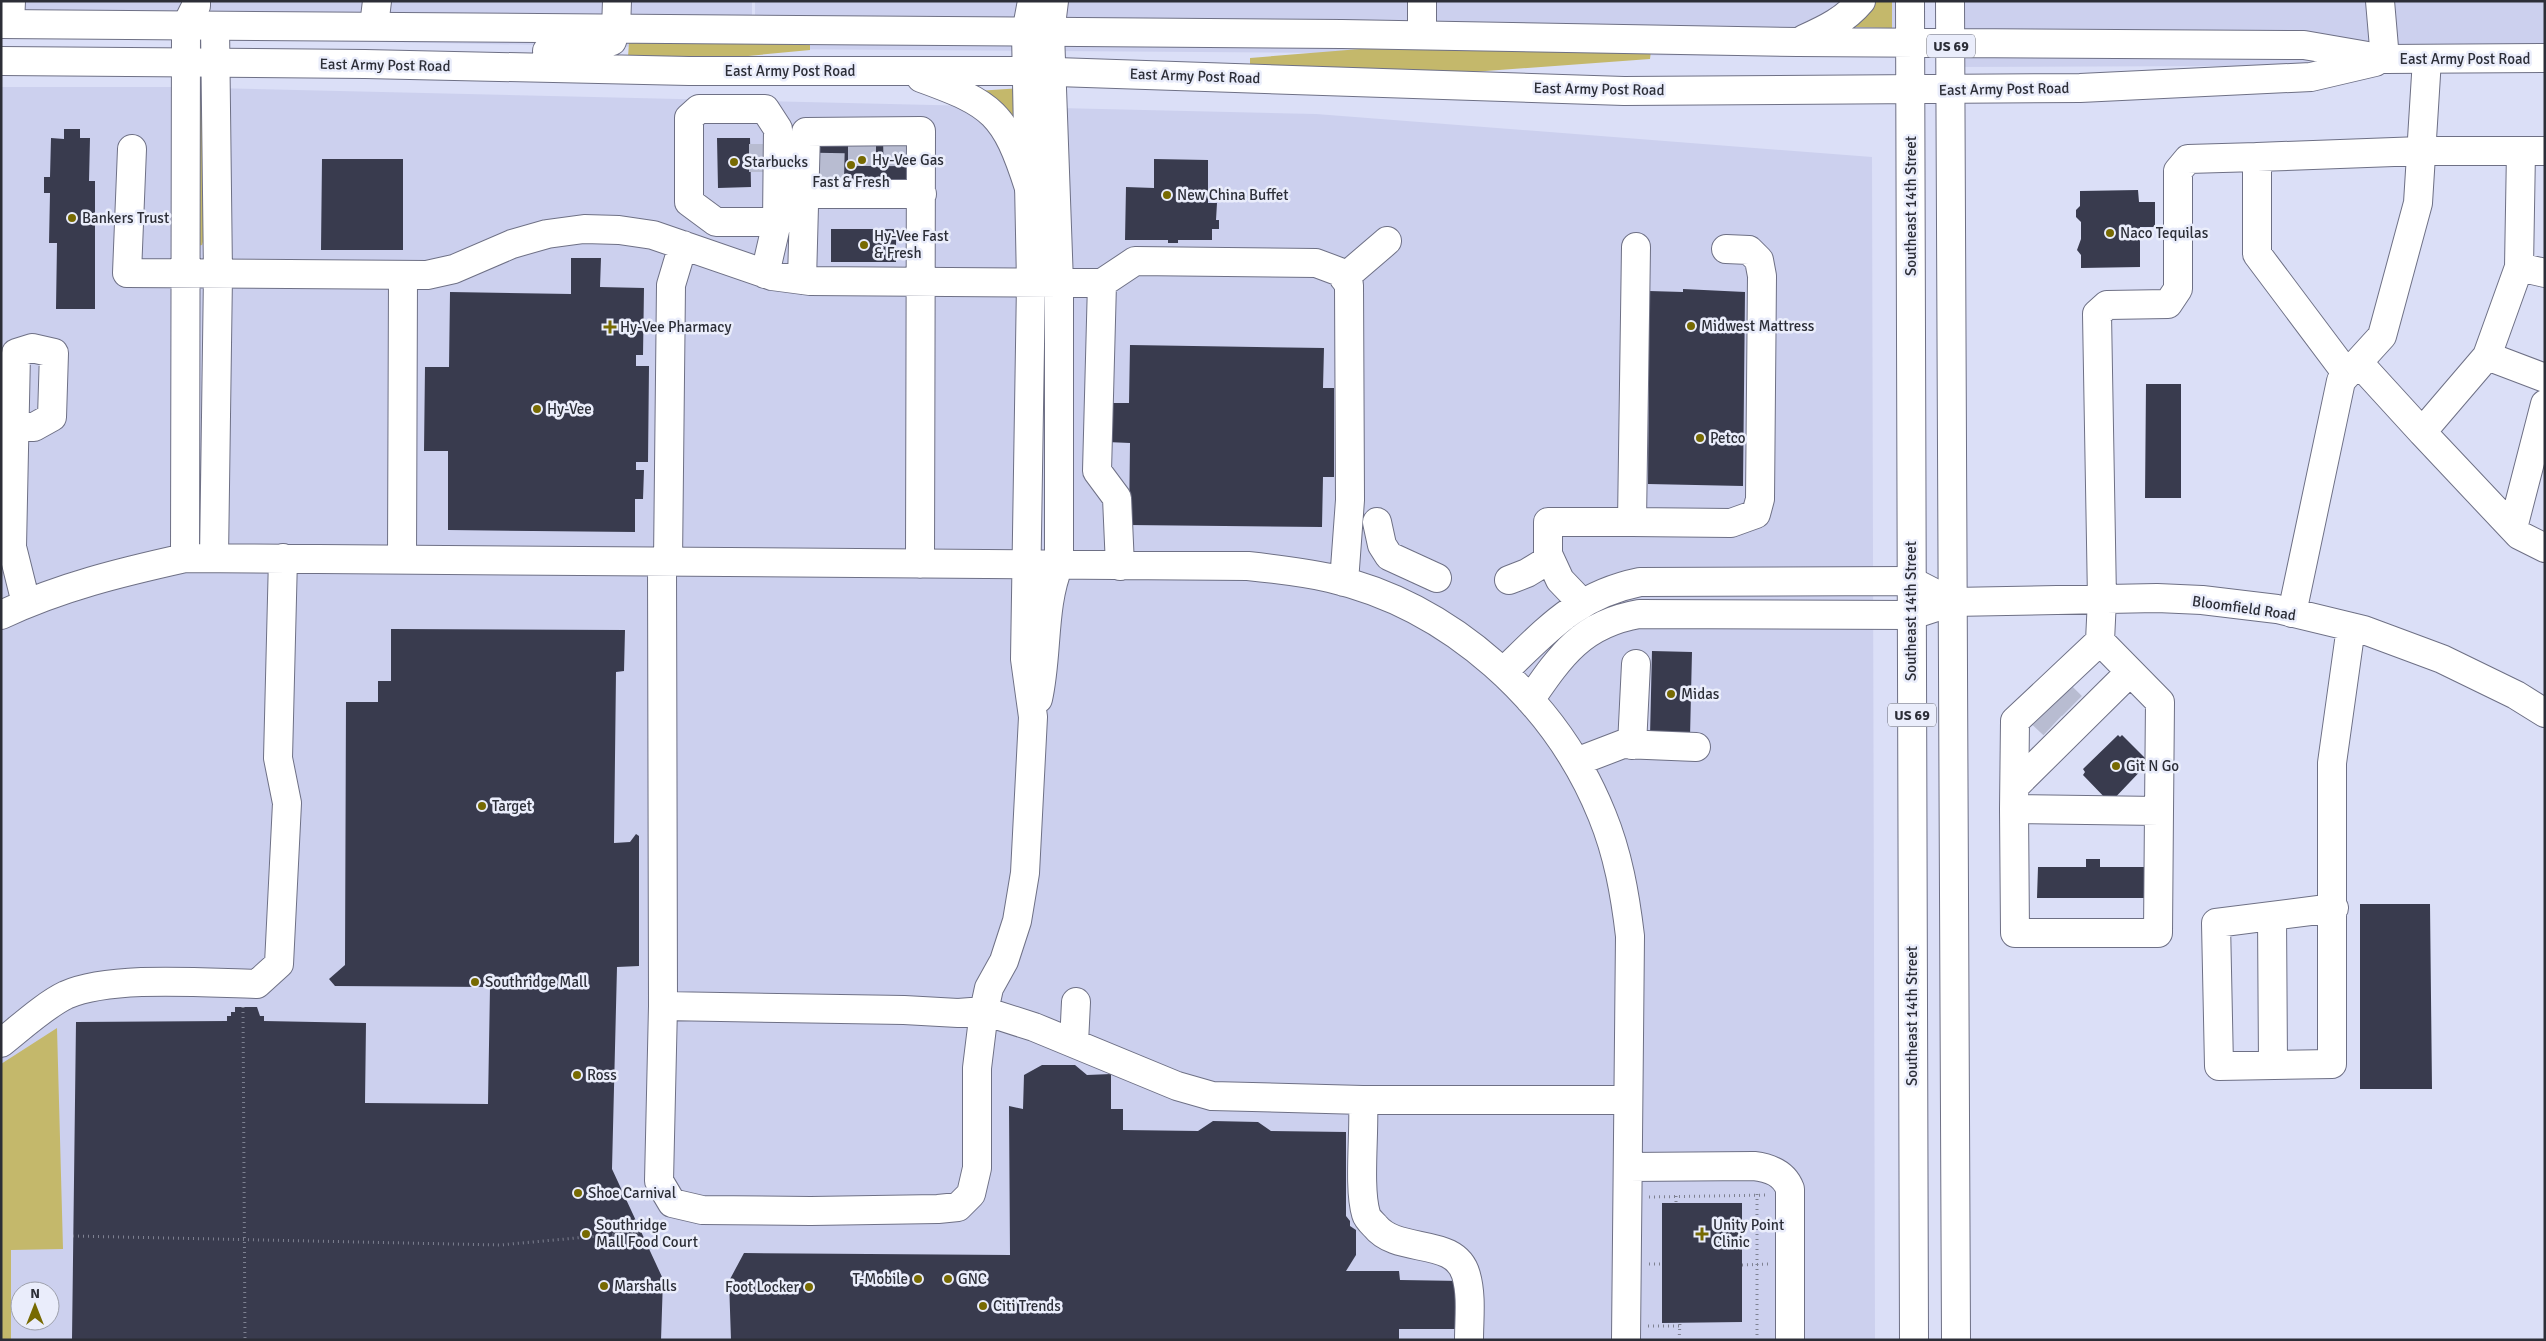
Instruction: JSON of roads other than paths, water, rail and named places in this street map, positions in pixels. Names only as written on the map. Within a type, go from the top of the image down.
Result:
[{"type":"main road","points":[[398,65],[461,49],[577,51],[612,42],[616,29],[617,1]]},
{"type":"main road","points":[[1032,1],[1038,33],[1039,71],[1059,283],[1059,565],[1052,582],[1044,673],[1033,717]]},
{"type":"main road","points":[[1038,33],[1054,1]]},
{"type":"main road","points":[[1422,1],[1422,35]]},
{"type":"main road","points":[[1798,42],[1832,27],[1851,13],[1861,1]]},
{"type":"main road","name":"Southeast 14th Street","points":[[1910,1],[1914,1340]]},
{"type":"main road","name":"US 69","points":[[1950,1],[1956,1340]]},
{"type":"main road","points":[[2380,1],[2385,59]]},
{"type":"main road","name":"East Army Post Road","points":[[8,13],[191,14],[215,26],[376,14],[616,29],[1422,35],[1798,42],[2304,45],[2385,59],[2545,58]]},
{"type":"main road","points":[[185,558],[186,62],[191,14]]},
{"type":"main road","points":[[214,558],[218,274],[215,26]]},
{"type":"main road","name":"East Army Post Road","points":[[1,61],[215,62],[679,71],[1039,71],[1624,91],[2080,88],[2311,77],[2385,59]]},
{"type":"main road","points":[[2292,613],[2341,381],[2382,336],[2418,203],[2427,59]]},
{"type":"main road","points":[[683,245],[671,285],[665,562],[663,1006],[659,1181],[672,1203],[702,1210],[811,1211],[958,1207],[971,1194],[977,1168],[978,1068],[984,1011],[990,988],[1004,961],[1017,921],[1025,873],[1033,717],[1025,659],[1031,283],[1029,188],[1039,71]]},
{"type":"main road","points":[[903,72],[962,93],[990,110],[1007,130],[1019,156],[1029,188]]},
{"type":"main road","points":[[766,274],[772,199],[770,136],[765,109],[699,109],[690,118],[690,202],[716,222],[772,199]]},
{"type":"main road","points":[[802,280],[822,190],[806,132],[831,135],[897,135],[921,132],[906,190],[922,282],[920,564]]},
{"type":"main road","points":[[132,149],[127,273],[403,277],[427,275],[454,269],[512,244],[547,234],[584,229],[619,230],[653,236],[766,274],[802,280],[1102,283],[1135,261],[1316,262],[1340,272],[1350,285],[1350,500],[1344,582]]},
{"type":"main road","points":[[2015,798],[2047,720],[2067,701],[2100,640],[2102,599],[2097,314],[2107,305],[2168,304],[2178,289],[2178,171],[2188,158],[2422,151],[2533,151],[2532,270],[2487,356],[2422,432]]},
{"type":"main road","points":[[2257,156],[2257,254],[2353,368],[2422,432],[2519,535],[2545,548]]},
{"type":"main road","points":[[822,190],[862,188],[906,190]]},
{"type":"main road","points":[[1344,278],[1387,241]]},
{"type":"main road","points":[[1632,522],[1636,247]]},
{"type":"main road","points":[[1582,603],[1560,580],[1550,559],[1548,554],[1548,522],[1731,523],[1756,514],[1760,499],[1762,276],[1759,260],[1750,250],[1726,249]]},
{"type":"main road","points":[[402,559],[403,277]]},
{"type":"main road","points":[[1102,283],[1097,471],[1117,498],[1120,566]]},
{"type":"main road","points":[[2487,356],[2545,378]]},
{"type":"main road","points":[[2513,528],[2545,404]]},
{"type":"main road","points":[[14,427],[12,547],[26,603]]},
{"type":"main road","points":[[1377,522],[1382,545],[1389,556],[1437,578]]},
{"type":"main road","points":[[1,615],[26,603],[106,576],[185,558],[1248,566],[1290,570],[1370,590],[1438,623],[1479,651],[1503,672],[1530,700],[1564,742],[1602,815],[1616,854],[1625,895],[1630,936],[1628,1167],[1637,1333]]},
{"type":"main road","points":[[1,1043],[66,996],[86,990],[130,983],[257,984],[279,964],[287,803],[278,758],[283,558]]},
{"type":"main road","points":[[1509,580],[1527,573],[1550,559]]},
{"type":"main road","points":[[1503,672],[1566,612],[1619,586],[1640,582],[1911,581],[1952,602]]},
{"type":"main road","name":"Bloomfield Road","points":[[1952,602],[2102,599],[2202,600],[2292,613],[2351,628],[2442,659],[2516,695],[2545,713]]},
{"type":"main road","points":[[1530,700],[1566,651],[1578,640],[1615,618],[1639,614],[1675,613],[1912,615],[1952,602]]},
{"type":"main road","points":[[2334,908],[2216,923],[2218,1066],[2332,1064],[2334,908],[2332,764],[2351,628]]},
{"type":"main road","points":[[2100,640],[2160,702],[2158,933],[2015,933],[2015,721],[2047,720],[2067,701],[2130,672]]},
{"type":"main road","points":[[1632,744],[1636,664]]},
{"type":"main road","points":[[1576,762],[1615,746],[1632,744],[1696,747]]},
{"type":"main road","points":[[2015,798],[2159,811]]},
{"type":"main road","points":[[2272,916],[2273,1066]]},
{"type":"main road","points":[[1074,1043],[1076,1002]]},
{"type":"main road","points":[[663,1006],[904,1010],[958,1013],[984,1011],[1034,1027],[1178,1086],[1212,1096],[1363,1100],[1628,1100]]},
{"type":"main road","points":[[1363,1100],[1363,1184],[1366,1215],[1380,1233],[1401,1244],[1436,1249],[1456,1257],[1466,1274],[1469,1297],[1469,1340]]},
{"type":"main road","points":[[1628,1167],[1754,1166],[1769,1168],[1782,1177],[1790,1189],[1790,1340]]},
{"type":"tunnel","points":[[830,181],[831,138]]},
{"type":"tunnel","points":[[862,138],[862,181]]},
{"type":"tunnel","points":[[897,138],[898,181]]},
{"type":"tunnel","points":[[763,144],[763,177]]},
{"type":"tunnel","points":[[2059,693],[2072,706]]},
{"type":"tunnel","points":[[2038,711],[2053,725]]},
{"type":"place","name":"Hy-Vee Gas","points":[[862,160]]},
{"type":"place","name":"Starbucks","points":[[734,162]]},
{"type":"place","name":"Fast & Fresh","points":[[851,165]]},
{"type":"place","name":"New China Buffet","points":[[1167,195]]},
{"type":"place","name":"Bankers Trust","points":[[72,218]]},
{"type":"place","name":"Naco Tequilas","points":[[2110,233]]},
{"type":"place","name":"Hy-Vee Fast & Fresh","points":[[864,245]]},
{"type":"place","name":"Midwest Mattress","points":[[1691,326]]},
{"type":"place","name":"Hy-Vee Pharmacy","points":[[610,327]]},
{"type":"place","name":"Hy-Vee","points":[[537,409]]},
{"type":"place","name":"Petco","points":[[1700,438]]},
{"type":"place","name":"Midas","points":[[1671,694]]},
{"type":"place","name":"Git N Go","points":[[2116,766]]},
{"type":"place","name":"Target","points":[[482,806]]},
{"type":"place","name":"Southridge Mall","points":[[475,982]]},
{"type":"place","name":"Ross","points":[[577,1075]]},
{"type":"place","name":"Shoe Carnival","points":[[578,1193]]},
{"type":"place","name":"Southridge Mall Food Court","points":[[586,1234]]},
{"type":"place","name":"Unity Point Clinic","points":[[1702,1234]]},
{"type":"place","name":"T-Mobile","points":[[918,1279]]},
{"type":"place","name":"GNC","points":[[948,1279]]},
{"type":"place","name":"Marshalls","points":[[604,1286]]},
{"type":"place","name":"Foot Locker","points":[[809,1287]]},
{"type":"place","name":"Citi Trends","points":[[983,1306]]}]
